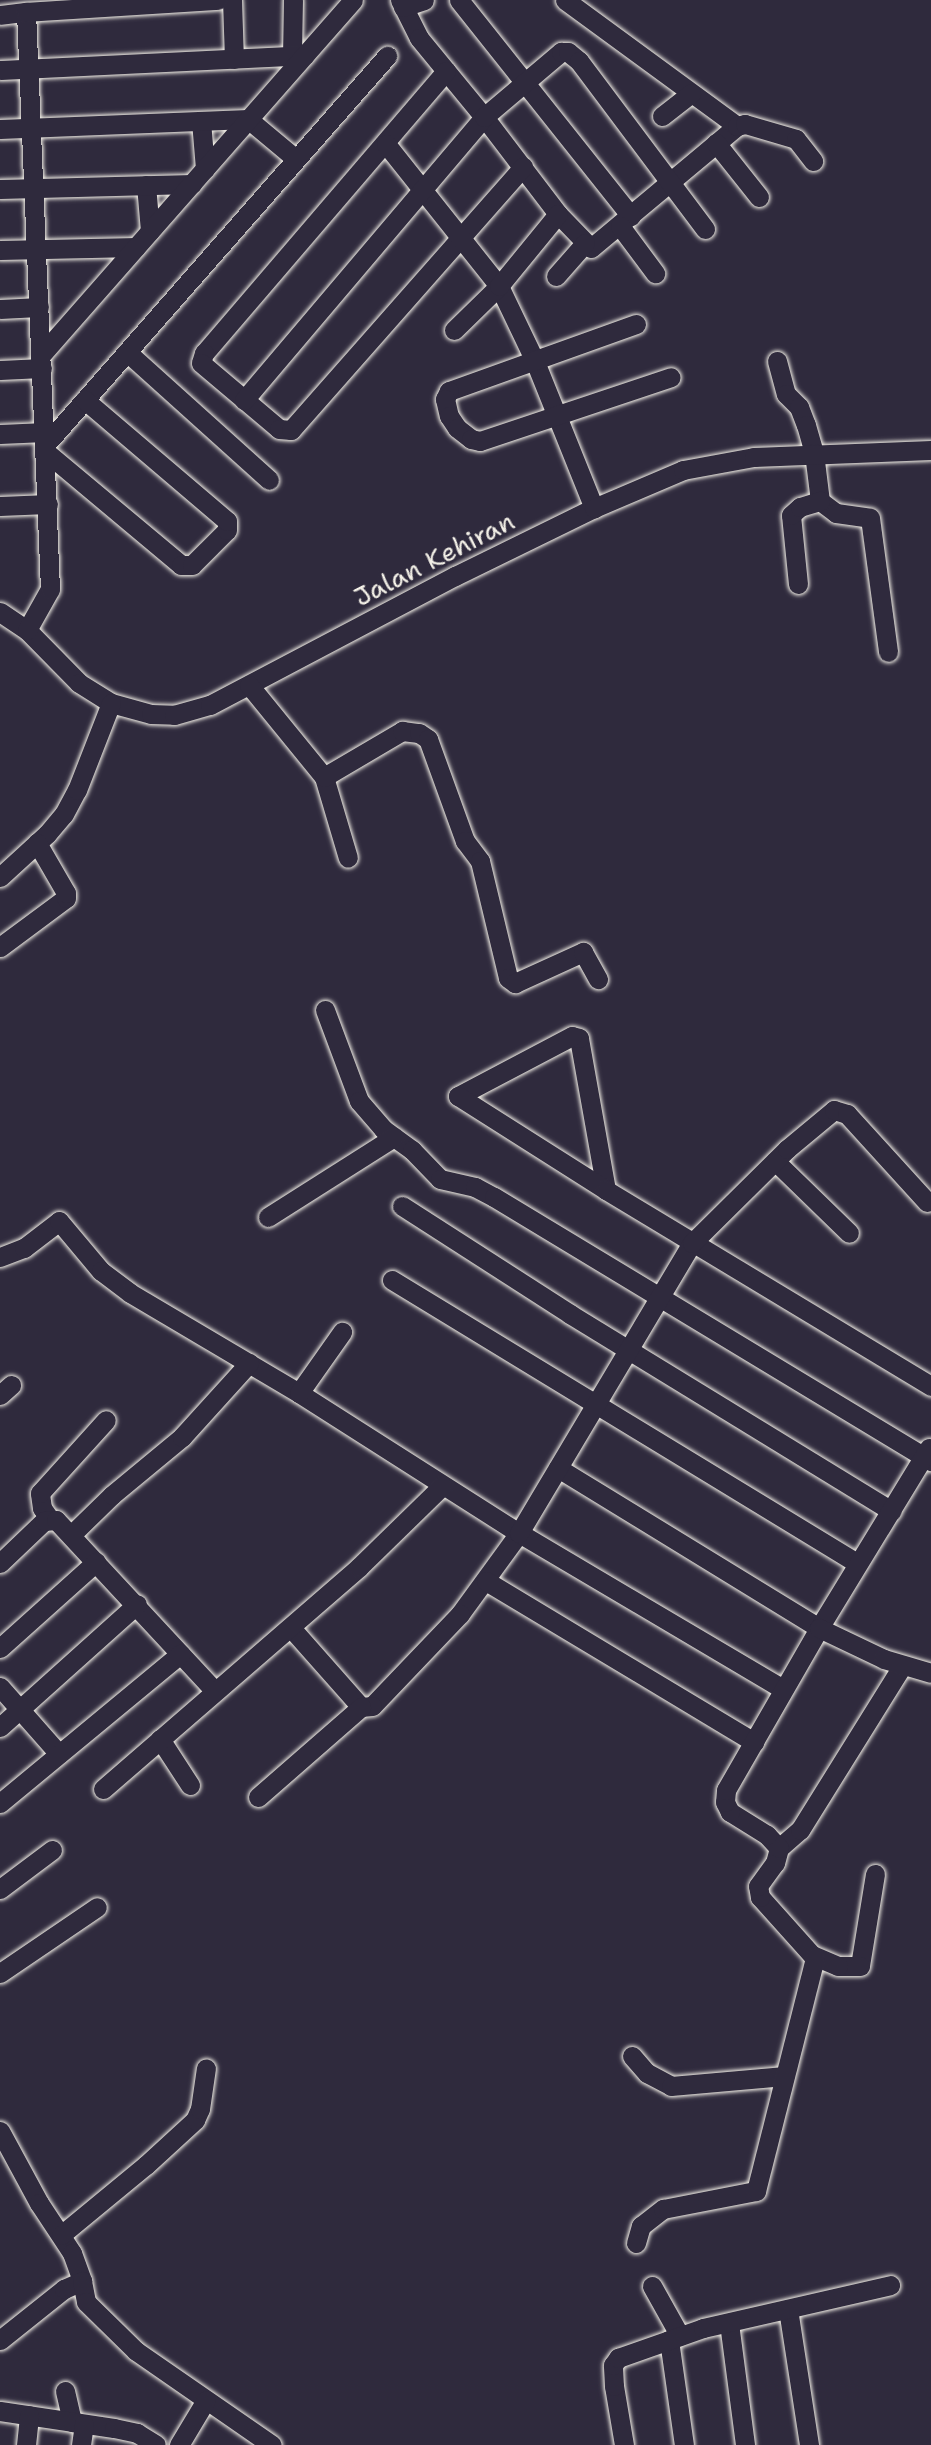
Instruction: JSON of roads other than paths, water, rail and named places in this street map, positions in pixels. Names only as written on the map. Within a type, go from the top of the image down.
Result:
[{"type":"street","points":[[0,15],[218,0]]},
{"type":"street","points":[[232,0],[234,59]]},
{"type":"street","points":[[293,0],[298,56]]},
{"type":"street","points":[[0,370],[42,361],[136,247],[248,119],[298,56],[354,0]]},
{"type":"street","points":[[424,0],[402,4],[419,38],[558,214],[585,243],[594,247],[737,126],[745,124],[796,139],[813,161]]},
{"type":"street","points":[[459,0],[525,83],[626,221],[655,273]]},
{"type":"street","points":[[565,0],[737,126]]},
{"type":"street","points":[[26,12],[50,589],[27,630]]},
{"type":"street","points":[[244,400],[484,117],[561,52],[568,52],[579,61],[705,229]]},
{"type":"street","points":[[0,71],[298,56]]},
{"type":"street","points":[[46,443],[387,56]]},
{"type":"street","points":[[446,71],[201,358],[208,370],[279,429],[291,430],[523,167]]},
{"type":"street","points":[[662,116],[691,93]]},
{"type":"street","points":[[0,130],[248,119],[296,159]]},
{"type":"street","points":[[198,176],[201,121]]},
{"type":"street","points":[[716,143],[759,197]]},
{"type":"street","points":[[386,144],[462,236],[499,286],[534,359],[594,508]]},
{"type":"street","points":[[0,189],[146,185],[198,176]]},
{"type":"street","points":[[146,185],[150,231]]},
{"type":"street","points":[[454,330],[499,286],[558,214]]},
{"type":"street","points":[[556,276],[585,243]]},
{"type":"street","points":[[0,250],[136,247]]},
{"type":"street","points":[[0,309],[39,307]]},
{"type":"street","points":[[636,324],[449,391],[445,399],[449,416],[457,428],[471,439],[480,441],[558,418],[671,377]]},
{"type":"street","points":[[127,352],[269,480]]},
{"type":"street","points":[[777,361],[786,394],[802,412],[814,453],[820,501],[836,513],[870,519],[888,652]]},
{"type":"street","points":[[0,434],[46,443],[181,565],[192,565],[227,530],[227,521],[85,400]]},
{"type":"street","name":"Jalan Kehiran","points":[[0,612],[27,630],[79,683],[111,703],[151,714],[174,715],[210,705],[455,576],[594,508],[703,464],[814,453],[931,450]]},
{"type":"street","points":[[798,584],[791,515],[800,506],[820,501]]},
{"type":"street","points":[[0,506],[48,504]]},
{"type":"street","points":[[249,685],[324,777],[348,858]]},
{"type":"street","points":[[0,877],[64,814],[77,790],[111,703]]},
{"type":"street","points":[[324,777],[402,731],[419,733],[428,739],[465,841],[480,861],[508,978],[515,983],[583,952],[597,979]]},
{"type":"street","points":[[0,947],[66,898],[66,893],[37,843]]},
{"type":"street","points":[[325,1010],[359,1101],[383,1129],[412,1150],[440,1179],[475,1187],[494,1197],[929,1454],[857,1563],[726,1790],[725,1802],[730,1812],[767,1835],[779,1848]]},
{"type":"street","points":[[606,1190],[579,1038],[572,1036],[458,1096],[606,1190],[692,1243],[931,1386]]},
{"type":"street","points":[[258,1797],[361,1707],[372,1706],[382,1697],[486,1581],[519,1533],[631,1350],[692,1243],[775,1161],[834,1110],[840,1110],[847,1114],[927,1202]]},
{"type":"street","points":[[268,1217],[394,1136]]},
{"type":"street","points":[[775,1161],[849,1233]]},
{"type":"street","points":[[402,1206],[891,1511]]},
{"type":"street","points":[[0,1256],[24,1248],[59,1221],[117,1284],[299,1393],[519,1533],[783,1689]]},
{"type":"street","points":[[392,1280],[857,1563]]},
{"type":"street","points":[[299,1393],[342,1332]]},
{"type":"street","points":[[71,1535],[112,1495],[165,1453],[250,1363]]},
{"type":"street","points":[[106,1420],[40,1493],[42,1508],[137,1604],[215,1691]]},
{"type":"street","points":[[558,1468],[819,1628],[902,1666],[931,1673]]},
{"type":"street","points":[[103,1789],[291,1628],[368,1559],[442,1486]]},
{"type":"street","points":[[0,1563],[49,1518]]},
{"type":"street","points":[[0,1647],[96,1563]]},
{"type":"street","points":[[486,1581],[754,1742]]},
{"type":"street","points":[[0,1727],[21,1711],[137,1604]]},
{"type":"street","points":[[291,1628],[361,1707]]},
{"type":"street","points":[[0,1803],[180,1654]]},
{"type":"street","points":[[875,1874],[860,1966],[838,1966],[815,1957],[760,1897],[758,1886],[775,1863],[779,1848],[800,1830],[902,1666]]},
{"type":"street","points":[[0,1687],[59,1754]]},
{"type":"street","points":[[160,1739],[190,1786]]},
{"type":"street","points":[[0,1889],[52,1850]]},
{"type":"street","points":[[0,1973],[97,1907]]},
{"type":"street","points":[[636,2243],[641,2226],[663,2210],[756,2191],[815,1957]]},
{"type":"street","points":[[632,2056],[647,2073],[671,2086],[785,2076]]},
{"type":"street","points":[[61,2235],[146,2165],[195,2120],[200,2109],[206,2068]]},
{"type":"street","points":[[0,2131],[39,2203],[72,2253],[86,2302],[106,2324],[162,2372],[271,2445]]},
{"type":"street","points":[[0,2340],[64,2289],[82,2281]]},
{"type":"street","points":[[624,2445],[613,2365],[618,2358],[674,2338],[729,2323],[890,2285]]},
{"type":"street","points":[[652,2286],[674,2338],[684,2445]]},
{"type":"street","points":[[789,2309],[810,2445]]},
{"type":"street","points":[[729,2323],[745,2445]]},
{"type":"street","points":[[65,2392],[78,2423],[81,2445]]},
{"type":"street","points":[[178,2445],[206,2400]]},
{"type":"street","points":[[0,2410],[78,2423],[156,2445]]},
{"type":"street","points":[[26,2445],[29,2415]]}]
